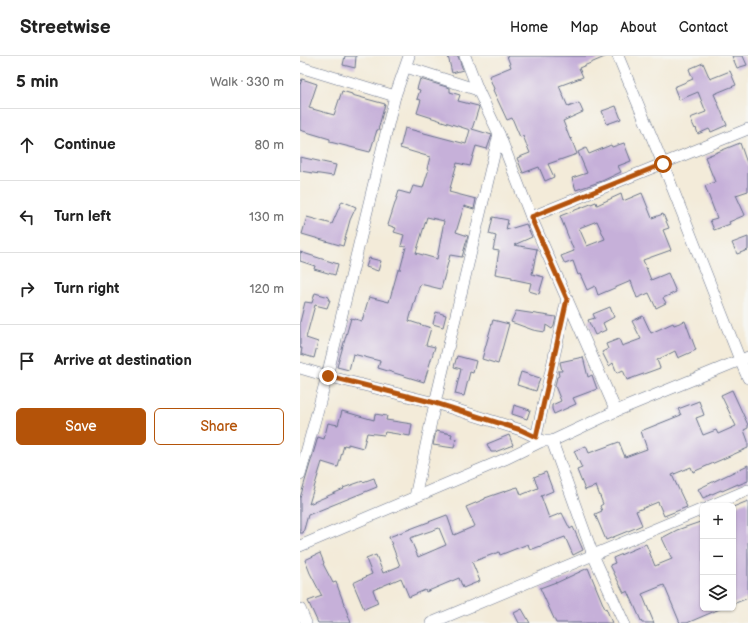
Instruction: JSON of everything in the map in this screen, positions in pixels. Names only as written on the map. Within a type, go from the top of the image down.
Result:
[{"type":"street","points":[[300,474],[328,376],[395,96],[409,56]]},
{"type":"street","points":[[466,56],[478,90],[499,134],[531,217],[616,411]]},
{"type":"street","points":[[618,56],[744,358],[748,378]]},
{"type":"street","points":[[300,67],[395,96]]},
{"type":"street","points":[[406,67],[478,90]]},
{"type":"street","points":[[531,217],[748,129]]},
{"type":"street","points":[[415,497],[435,403],[499,134]]},
{"type":"street","points":[[567,299],[543,440],[624,623]]},
{"type":"street","points":[[300,546],[506,459],[543,440],[744,358]]},
{"type":"street","points":[[300,368],[435,403],[521,430],[543,440]]},
{"type":"street","points":[[717,503],[748,490]]},
{"type":"street","points":[[431,623],[700,510]]},
{"type":"street","points":[[300,609],[306,623]]},
{"type":"building","points":[[345,56],[356,56],[355,68],[343,65]]},
{"type":"building","points":[[448,56],[458,56],[463,70],[452,73]]},
{"type":"building","points":[[507,56],[607,56],[579,68],[583,77],[559,86],[568,107],[579,103],[583,112],[563,121],[577,154],[548,164],[554,177],[545,181],[539,167],[523,173],[517,158],[530,153],[523,136],[520,137],[512,118],[507,120],[493,90],[494,89],[489,76],[511,67]]},
{"type":"building","points":[[732,56],[743,56],[747,65],[737,68]]},
{"type":"building","points":[[703,63],[710,79],[730,71],[736,85],[714,94],[727,125],[711,132],[709,129],[698,134],[690,118],[706,112],[698,92],[679,100],[674,87],[693,79],[689,69]]},
{"type":"building","points":[[302,79],[317,84],[309,108],[334,115],[342,91],[385,104],[370,152],[330,142],[330,139],[300,130],[300,85]]},
{"type":"building","points":[[420,79],[450,88],[450,92],[460,95],[458,101],[479,107],[472,129],[492,135],[487,149],[476,146],[470,166],[457,163],[449,192],[476,199],[474,209],[464,206],[456,232],[468,236],[462,257],[450,255],[441,289],[420,284],[409,321],[431,328],[426,345],[435,347],[424,382],[378,368],[380,361],[353,354],[349,370],[337,367],[351,318],[362,321],[369,297],[389,302],[406,247],[401,246],[404,235],[394,232],[396,228],[388,225],[399,191],[410,194],[413,186],[423,188],[429,169],[427,169],[430,157],[400,148],[405,128],[466,144],[470,130],[417,113],[421,100],[417,99],[420,90],[417,89]],"holes":[[[427,217],[444,221],[437,259],[416,253]]]},
{"type":"building","points":[[616,106],[621,119],[607,124],[602,111]]},
{"type":"building","points":[[624,143],[631,161],[618,166],[621,172],[602,181],[576,190],[572,178],[587,173],[578,152],[586,148],[589,154],[611,145],[612,147]]},
{"type":"building","points":[[740,143],[748,166],[748,191],[736,195],[745,215],[729,222],[730,224],[714,230],[710,220],[717,218],[705,186],[715,182],[705,157]]},
{"type":"building","points":[[300,157],[336,165],[333,176],[300,171]]},
{"type":"building","points":[[642,193],[652,218],[663,214],[669,228],[663,230],[671,250],[643,260],[651,280],[668,273],[676,292],[663,298],[666,303],[656,308],[649,293],[637,298],[631,281],[598,295],[595,286],[587,290],[580,274],[578,275],[573,261],[565,264],[561,256],[574,251],[560,216],[596,202],[597,205],[621,194],[623,201]],"holes":[[[597,221],[605,239],[587,246],[579,228]]]},
{"type":"building","points":[[342,201],[356,207],[350,220],[343,246],[302,234],[307,217],[332,224]]},
{"type":"building","points":[[493,217],[508,220],[506,230],[526,224],[532,237],[514,245],[537,249],[532,274],[544,277],[539,294],[529,291],[531,283],[512,279],[512,277],[495,274],[499,251],[493,250],[496,236],[489,234]]},
{"type":"building","points":[[748,237],[748,250],[737,254],[732,243]]},
{"type":"building","points":[[300,252],[338,264],[335,275],[314,269],[315,266],[300,261]]},
{"type":"building","points":[[369,258],[381,261],[378,271],[366,267]]},
{"type":"building","points":[[315,293],[329,297],[328,300],[330,300],[327,308],[315,305],[306,338],[318,342],[314,358],[301,354],[300,322],[305,302],[312,303]]},
{"type":"building","points":[[610,307],[614,317],[603,323],[606,330],[595,335],[588,320],[595,318],[593,314]]},
{"type":"building","points":[[516,311],[556,317],[554,326],[552,329],[546,325],[545,332],[533,330],[511,322]]},
{"type":"building","points":[[436,312],[446,315],[443,327],[433,324]]},
{"type":"building","points":[[643,316],[651,333],[673,323],[674,325],[685,321],[696,350],[678,358],[675,351],[657,360],[660,368],[627,380],[623,370],[617,373],[613,363],[609,366],[602,352],[608,349],[606,344],[619,339],[622,346],[641,339],[632,321]]},
{"type":"building","points":[[493,320],[509,324],[498,364],[482,359]]},
{"type":"building","points":[[457,356],[476,361],[473,373],[470,372],[464,396],[455,394],[461,369],[454,367]]},
{"type":"building","points":[[583,357],[588,377],[592,375],[597,389],[573,398],[576,404],[554,414],[552,405],[561,401],[555,386],[557,377],[559,376],[558,371],[562,371],[560,362]]},
{"type":"building","points":[[521,372],[540,378],[536,391],[517,385]]},
{"type":"building","points":[[732,390],[748,425],[748,428],[744,430],[748,441],[748,448],[693,472],[691,467],[672,475],[687,507],[664,516],[658,502],[636,511],[642,525],[606,540],[595,514],[602,511],[600,506],[603,504],[596,486],[585,490],[577,470],[582,468],[574,451],[586,446],[589,453],[619,442],[625,457],[647,449],[641,431],[681,415],[678,409],[699,401],[704,415],[696,418],[703,435],[716,430],[718,434],[736,426],[721,395]]},
{"type":"building","points":[[514,405],[530,410],[527,419],[512,414]]},
{"type":"building","points":[[342,411],[374,420],[375,414],[387,416],[386,420],[412,424],[410,436],[385,432],[384,435],[367,433],[363,448],[348,444],[348,446],[344,445],[338,467],[322,462],[309,504],[344,489],[343,488],[374,478],[377,487],[308,515],[303,533],[300,533],[300,498],[318,437],[324,439],[328,423],[338,425]]},
{"type":"building","points":[[436,431],[452,434],[451,438],[456,439],[454,448],[433,445]]},
{"type":"building","points":[[509,435],[513,445],[495,452],[491,452],[487,444]]},
{"type":"building","points":[[748,465],[748,481],[703,498],[698,489]]},
{"type":"building","points":[[546,472],[553,491],[541,496],[549,518],[562,513],[570,529],[573,527],[583,550],[573,555],[565,537],[530,550],[528,544],[500,555],[499,552],[472,562],[480,581],[463,588],[459,578],[426,592],[425,590],[409,597],[401,578],[373,590],[378,603],[364,609],[353,583],[372,574],[366,559],[376,555],[383,573],[400,566],[389,537],[447,515],[454,535],[475,526],[466,507],[485,498],[514,488],[518,487],[521,495],[538,488],[534,477]],"holes":[[[439,528],[446,545],[418,557],[410,538]]]},
{"type":"building","points":[[748,501],[748,598],[736,603],[736,539],[736,506]]},
{"type":"building","points":[[700,522],[700,611],[715,611],[687,623],[680,623],[664,585],[642,594],[654,623],[642,623],[628,591],[624,593],[610,565],[615,563],[613,558],[646,544],[655,566],[672,559],[662,538],[677,530]]},
{"type":"building","points":[[320,553],[324,563],[323,564],[333,583],[336,582],[351,623],[318,623],[308,601],[322,596],[305,560]]},
{"type":"building","points":[[588,568],[612,623],[556,623],[540,588],[556,583]]},
{"type":"building","points":[[522,609],[530,623],[519,623],[514,613]]},
{"type":"route","points":[[328,376],[435,403],[530,433],[536,437],[567,299],[531,217],[663,164]]}]
